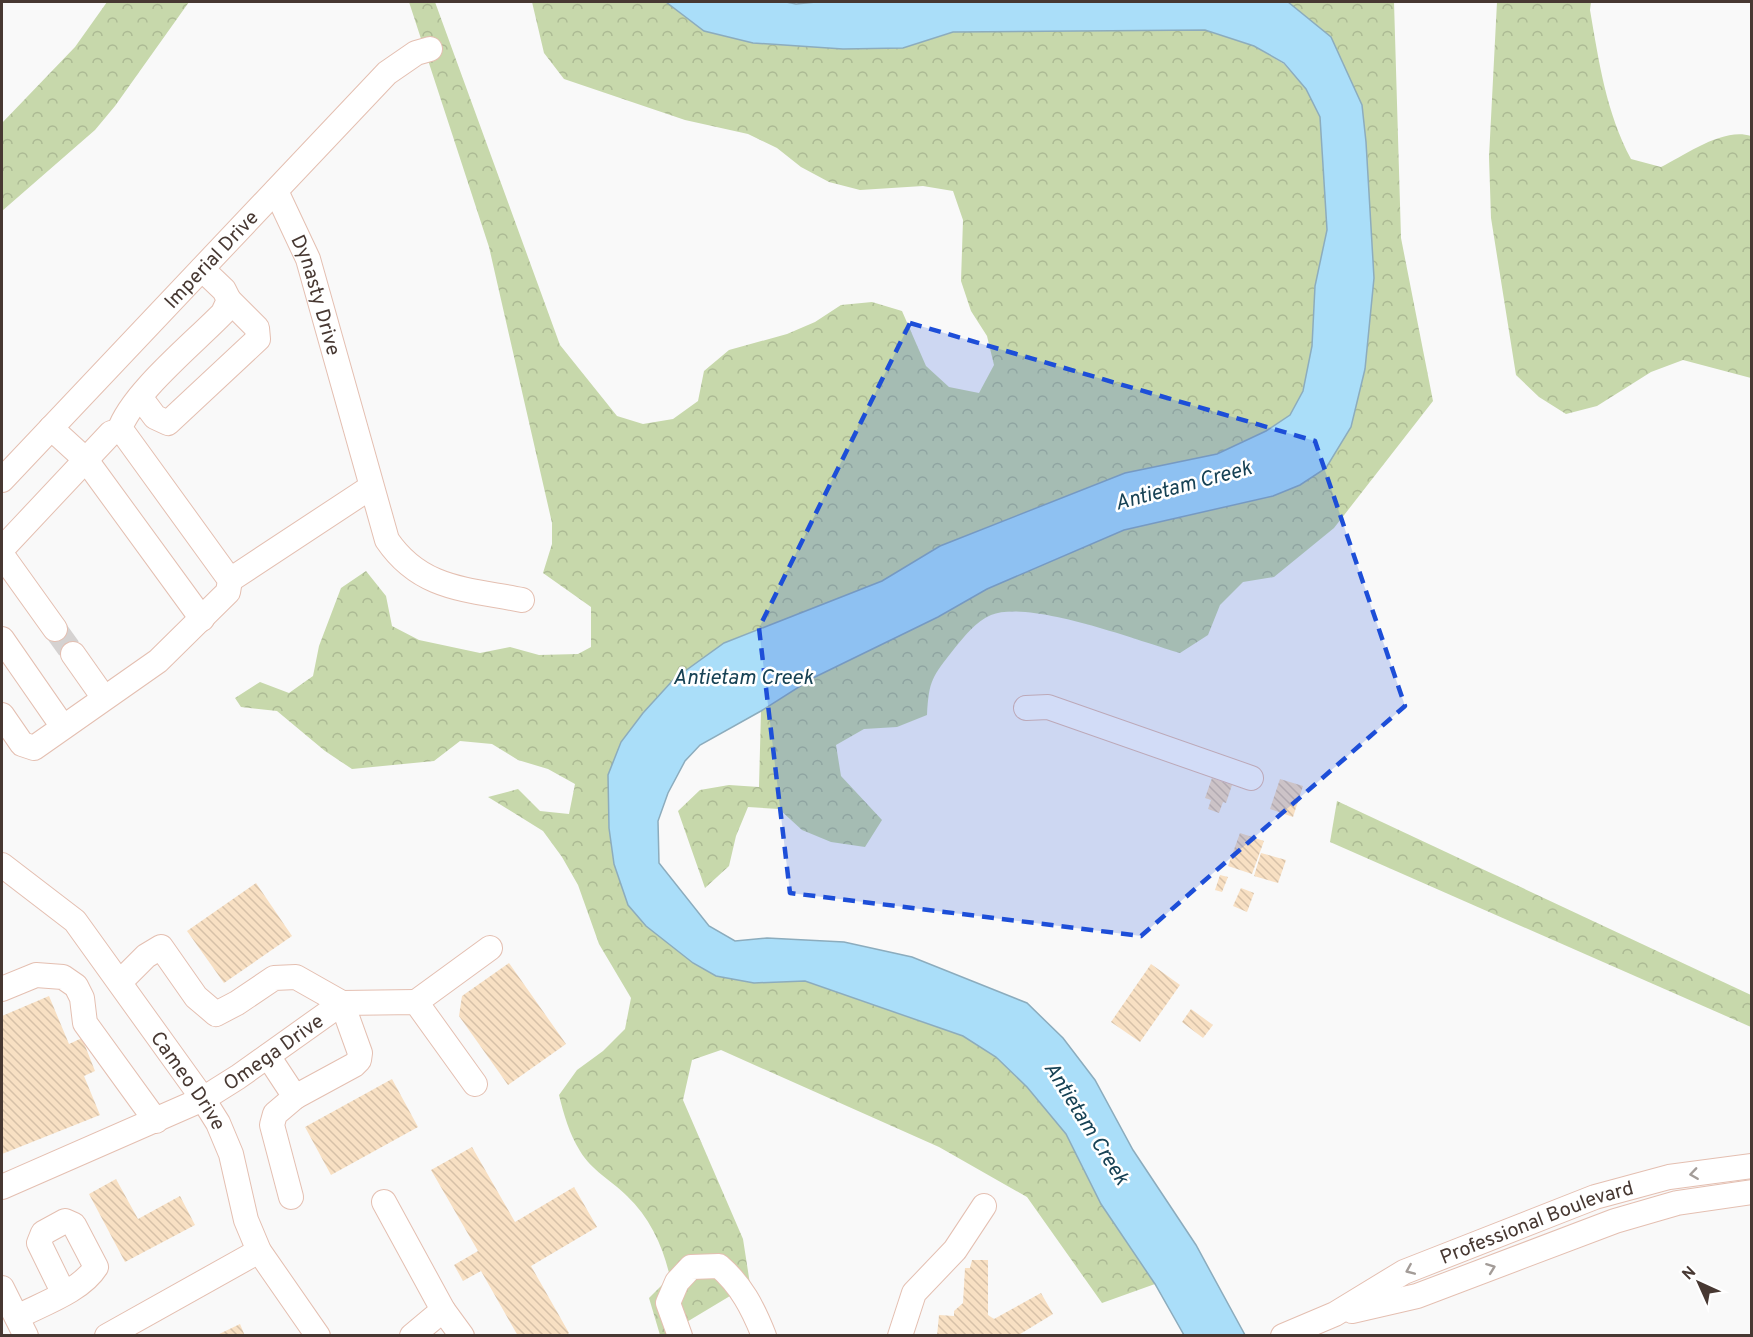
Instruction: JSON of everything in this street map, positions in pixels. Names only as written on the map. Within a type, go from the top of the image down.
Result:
[{"type":"street","name":"Imperial Drive","points":[[2,480],[387,73],[416,53],[430,49]]},
{"type":"street","name":"Dynasty Drive","points":[[276,191],[308,259],[387,540],[410,567],[425,578],[443,584],[522,600]]},
{"type":"street","points":[[140,397],[155,417],[168,423],[258,339],[257,328],[202,269]]},
{"type":"street","points":[[119,431],[124,416],[223,313],[229,300]]},
{"type":"street","points":[[51,428],[86,460],[202,619]]},
{"type":"street","points":[[2,549],[111,433],[119,431],[125,435],[230,580],[228,592],[158,661],[34,748],[22,744],[2,715]]},
{"type":"street","points":[[230,580],[371,487]]},
{"type":"street","points":[[2,555],[55,629]]},
{"type":"street","points":[[2,639],[63,727]]},
{"type":"street","points":[[73,654],[104,698]]},
{"type":"street","points":[[1026,708],[1048,707],[1251,778]]},
{"type":"street","name":"Cameo Drive","points":[[2,865],[22,883],[58,905],[75,921],[121,981],[203,1099],[218,1123],[231,1154],[246,1220],[259,1251],[318,1335]]},
{"type":"street","points":[[121,981],[146,957],[161,947],[196,997],[216,1014],[237,1004],[274,978],[296,977],[342,1003],[416,1002],[490,948]]},
{"type":"street","points":[[2,989],[36,975],[63,977],[76,986],[82,998],[85,1023],[156,1121]]},
{"type":"street","points":[[416,1002],[475,1083]]},
{"type":"street","points":[[291,1197],[272,1125],[275,1114],[296,1097],[359,1060],[360,1053],[342,1003]]},
{"type":"street","name":"Omega Drive","points":[[2,1186],[203,1099],[342,1003]]},
{"type":"street","points":[[268,1056],[296,1097]]},
{"type":"street","name":"Professional Boulevard","points":[[1283,1335],[1335,1314],[1404,1272],[1595,1197],[1669,1177],[1752,1166]]},
{"type":"street","name":"Professional Boulevard","points":[[1335,1314],[1417,1296],[1626,1218],[1677,1203],[1752,1192]]},
{"type":"street","points":[[384,1202],[443,1310],[462,1335]]},
{"type":"street","points":[[900,1335],[914,1293],[955,1250],[984,1206]]},
{"type":"street","points":[[108,1335],[146,1326],[259,1251]]},
{"type":"street","points":[[680,1335],[668,1303],[677,1282],[691,1267],[719,1266],[736,1281],[755,1313],[764,1335]]},
{"type":"street","points":[[2,1288],[21,1326],[63,1292]]},
{"type":"street","points":[[412,1335],[443,1310]]},
{"type":"highlighted area","points":[[910,323],[1315,441],[1405,706],[1141,936],[790,893],[759,628]]},
{"type":"green space","points":[[107,2],[189,2],[115,106],[95,130],[2,211],[2,123],[75,47]]},
{"type":"green space","points":[[409,2],[435,2],[560,345],[617,416],[643,424],[673,419],[698,401],[704,371],[729,350],[787,334],[815,322],[841,305],[872,302],[902,311],[926,366],[949,387],[979,393],[994,365],[987,336],[971,311],[961,281],[963,220],[953,191],[923,186],[860,190],[829,182],[801,167],[777,148],[748,134],[685,120],[564,79],[544,53],[532,2],[666,2],[704,31],[753,43],[903,48],[952,32],[1205,30],[1254,46],[1284,64],[1306,89],[1320,117],[1327,230],[1315,286],[1312,346],[1303,391],[1290,415],[1266,431],[1217,454],[1125,473],[940,546],[882,581],[724,643],[608,775],[609,828],[614,864],[754,983],[805,981],[963,1036],[996,1057],[1027,1087],[1066,1134],[1101,1204],[1155,1284],[1102,1303],[1027,1197],[939,1147],[721,1050],[692,1060],[683,1100],[743,1239],[750,1284],[665,1335],[660,1335],[649,1298],[670,1277],[664,1254],[649,1223],[635,1205],[590,1164],[580,1151],[567,1124],[559,1095],[577,1070],[603,1051],[625,1029],[631,998],[599,944],[578,885],[562,857],[543,831],[488,797],[518,789],[540,811],[569,814],[575,784],[548,769],[518,760],[492,744],[460,741],[434,761],[352,769],[325,751],[277,711],[241,707],[235,698],[260,682],[289,693],[313,676],[319,646],[341,588],[366,571],[386,596],[392,626],[419,640],[480,653],[510,647],[539,655],[578,654],[591,647],[591,607],[543,573],[552,544],[552,523],[489,247]]},
{"type":"green space","points":[[1288,2],[1394,2],[1401,238],[1433,401],[1334,528],[1274,577],[1243,582],[1220,605],[1208,635],[1180,653],[1112,631],[1057,617],[1031,612],[991,615],[975,625],[936,673],[929,694],[927,715],[897,727],[864,729],[836,745],[841,776],[882,820],[865,847],[831,842],[802,830],[779,809],[748,807],[736,836],[729,866],[705,888],[678,811],[700,790],[729,785],[759,787],[761,711],[813,678],[938,617],[987,589],[1124,530],[1273,496],[1374,278],[1361,105],[1331,38]]},
{"type":"green space","points":[[1497,2],[1591,2],[1590,10],[1604,86],[1615,123],[1631,159],[1661,167],[1717,139],[1740,134],[1751,136],[1751,378],[1683,360],[1651,372],[1597,406],[1566,414],[1539,397],[1516,375],[1491,218],[1489,157]]},
{"type":"green space","points":[[1337,801],[1751,995],[1751,1027],[1330,842]]},
{"type":"water","name":"Antietam Creek","points":[[666,2],[786,2],[796,4],[816,2],[1288,2],[1331,37],[1362,105],[1374,278],[1365,369],[1351,427],[1326,468],[1300,485],[1273,496],[1124,530],[987,589],[938,617],[813,678],[761,711],[700,745],[685,761],[668,793],[658,821],[659,863],[709,926],[735,941],[767,938],[844,942],[912,957],[1027,1003],[1063,1038],[1095,1080],[1133,1150],[1196,1245],[1245,1335],[1184,1335],[1155,1284],[1101,1204],[1066,1134],[1027,1087],[996,1057],[963,1036],[805,981],[754,983],[716,976],[693,963],[646,926],[628,905],[614,864],[609,828],[608,775],[621,742],[643,713],[674,679],[724,643],[882,581],[940,546],[1125,473],[1217,454],[1266,431],[1290,415],[1303,391],[1312,346],[1315,286],[1327,230],[1320,117],[1306,89],[1284,63],[1254,46],[1205,30],[953,32],[903,48],[843,49],[753,43],[704,31]]},
{"type":"building","points":[[1212,778],[1232,785],[1226,803],[1223,802],[1219,813],[1208,809],[1211,800],[1205,798]]},
{"type":"building","points":[[1280,779],[1303,786],[1293,817],[1270,809]]},
{"type":"building","points":[[1240,833],[1264,841],[1252,874],[1228,866]]},
{"type":"building","points":[[1261,853],[1286,860],[1278,883],[1254,876]]},
{"type":"building","points":[[1220,875],[1228,877],[1222,892],[1215,890]]},
{"type":"building","points":[[256,883],[292,936],[224,983],[187,931]]},
{"type":"building","points":[[1241,888],[1254,893],[1247,912],[1233,906]]},
{"type":"building","points":[[509,963],[566,1044],[508,1085],[459,1016],[462,996]]},
{"type":"building","points":[[1151,964],[1180,985],[1140,1042],[1111,1022]]},
{"type":"building","points":[[49,996],[69,1044],[82,1038],[95,1071],[84,1076],[100,1115],[2,1154],[2,1016]]},
{"type":"building","points":[[1191,1009],[1213,1025],[1203,1038],[1182,1022]]},
{"type":"building","points":[[392,1079],[418,1127],[331,1175],[305,1127]]},
{"type":"building","points":[[472,1147],[515,1222],[574,1187],[597,1227],[531,1266],[569,1333],[565,1336],[518,1336],[481,1271],[463,1281],[454,1265],[478,1251],[431,1170]]},
{"type":"building","points":[[116,1179],[138,1219],[180,1196],[195,1225],[125,1262],[89,1194]]},
{"type":"building","points":[[972,1260],[988,1260],[988,1315],[994,1319],[1041,1293],[1053,1314],[1017,1336],[937,1336],[939,1315],[954,1316],[954,1311],[963,1303],[965,1268],[970,1268]]},
{"type":"building","points":[[240,1324],[245,1336],[215,1336]]},
{"type":"tunnel","points":[[55,629],[73,654]]}]
